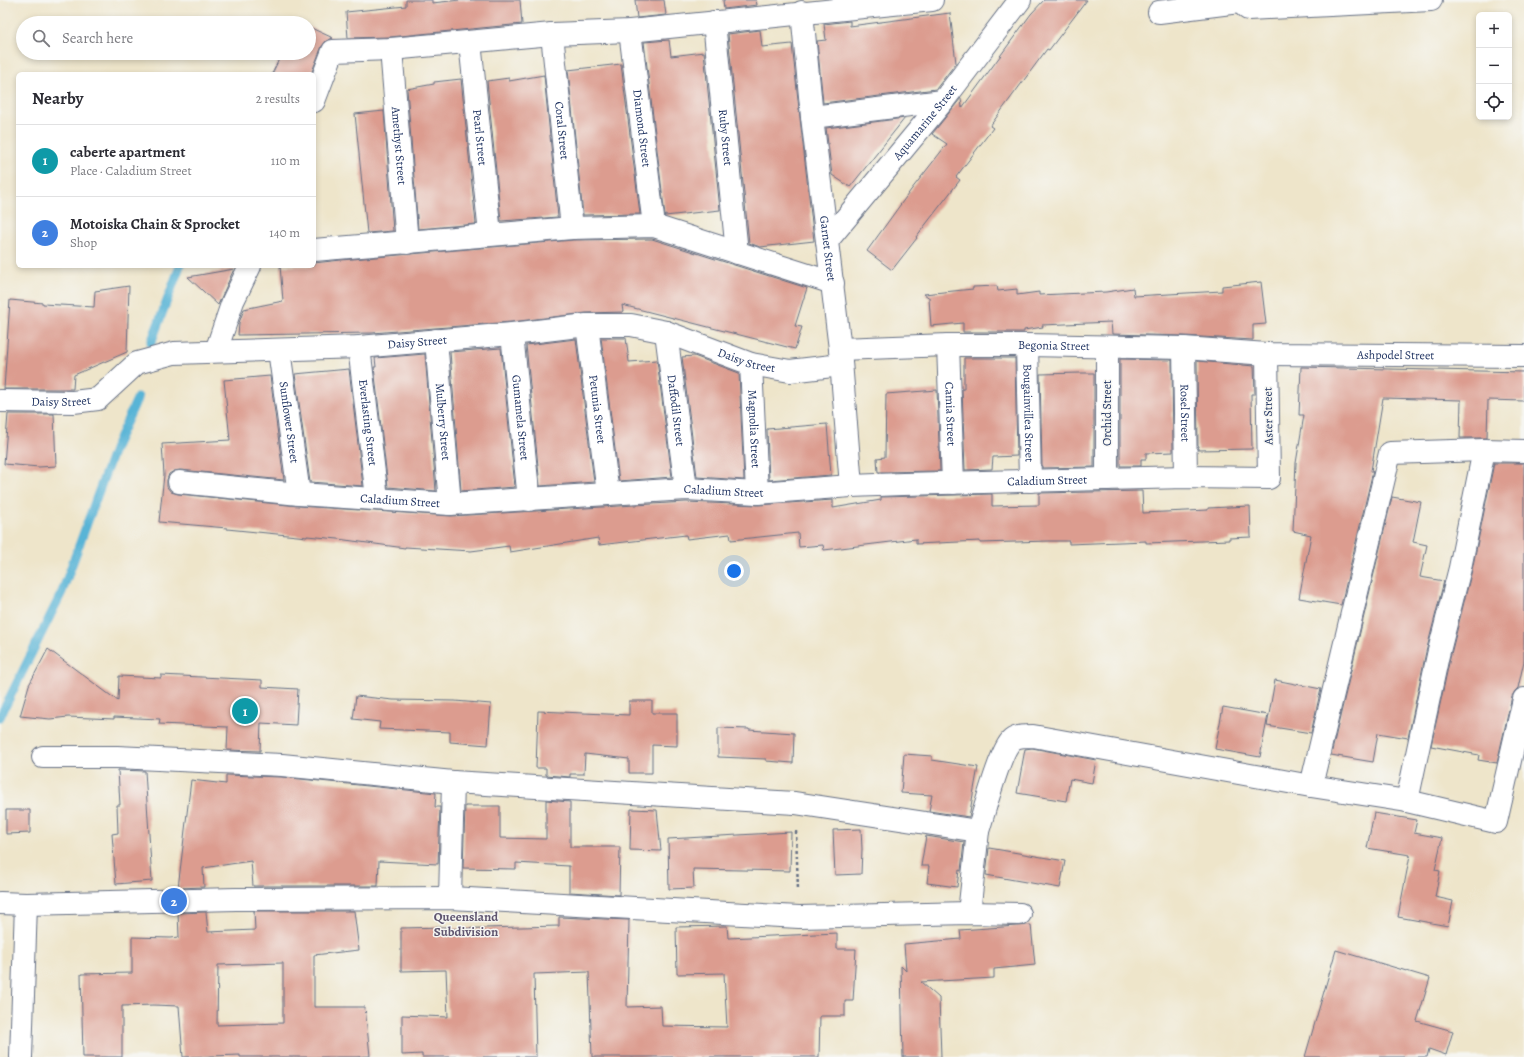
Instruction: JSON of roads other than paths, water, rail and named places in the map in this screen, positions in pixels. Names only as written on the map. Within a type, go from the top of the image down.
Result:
[{"type":"street","points":[[316,96],[333,51],[391,49],[552,34],[630,31],[802,12],[932,0]]},
{"type":"street","name":"Aquamarine Street","points":[[827,242],[943,101],[1020,0]]},
{"type":"street","points":[[1160,12],[1238,1],[1248,9],[1350,2],[1431,0]]},
{"type":"street","name":"Garnet Street","points":[[802,12],[812,117],[841,357],[851,486]]},
{"type":"street","name":"Ruby Street","points":[[714,22],[737,253]]},
{"type":"street","name":"Diamond Street","points":[[630,31],[654,226]]},
{"type":"street","name":"Coral Street","points":[[552,34],[572,228]]},
{"type":"street","name":"Pearl Street","points":[[470,42],[490,234]]},
{"type":"street","name":"Amethyst Street","points":[[391,49],[407,243]]},
{"type":"street","points":[[812,117],[943,101]]},
{"type":"street","points":[[316,250],[572,228],[654,226],[833,283]]},
{"type":"street","points":[[216,351],[233,301],[249,268]]},
{"type":"street","name":"Daisy Street","points":[[0,401],[73,402],[98,399],[137,363],[174,352],[359,347],[512,334],[587,325],[631,325],[666,332],[751,364],[790,371],[841,357]]},
{"type":"street","name":"Petunia Street","points":[[587,325],[608,494]]},
{"type":"street","name":"Daffodil Street","points":[[666,332],[686,489]]},
{"type":"street","name":"Gumamela Street","points":[[512,334],[529,500]]},
{"type":"street","name":"Mulberry Street","points":[[436,340],[450,504]]},
{"type":"street","name":"Begonia Street","points":[[841,357],[948,345],[1184,348],[1267,354]]},
{"type":"street","name":"Camia Street","points":[[948,345],[953,483]]},
{"type":"street","name":"Bougainvillea Street","points":[[1027,345],[1030,481]]},
{"type":"street","name":"Everlasting Street","points":[[359,347],[377,498]]},
{"type":"street","name":"Orchid Street","points":[[1107,347],[1107,479]]},
{"type":"street","name":"Rosel Street","points":[[1184,348],[1186,477]]},
{"type":"street","name":"Sunflower Street","points":[[279,350],[299,494]]},
{"type":"street","name":"Ashpodel Street","points":[[1267,354],[1524,356]]},
{"type":"street","name":"Aster Street","points":[[1267,354],[1269,478]]},
{"type":"street","name":"Magnolia Street","points":[[751,364],[757,493]]},
{"type":"street","points":[[1311,786],[1390,453],[1484,450],[1524,451]]},
{"type":"street","points":[[1407,801],[1438,655],[1460,568],[1484,450]]},
{"type":"street","name":"Caladium Street","points":[[179,482],[299,494],[450,504],[686,489],[757,493],[851,486],[953,483],[1186,477],[1269,478]]},
{"type":"street","points":[[969,913],[978,831],[1002,755],[1012,740],[1022,736],[1033,736],[1311,786],[1407,801],[1496,822],[1524,699]]},
{"type":"street","points":[[43,757],[117,757],[282,765],[453,782],[795,802],[978,831]]},
{"type":"street","points":[[450,898],[453,782]]},
{"type":"street","points":[[0,903],[26,904],[236,899],[450,898],[799,917],[969,913],[1020,914]]},
{"type":"street","points":[[21,1057],[26,904]]},
{"type":"waterway","points":[[151,343],[179,268]]},
{"type":"waterway","points":[[0,717],[62,592],[115,447],[138,397]]},
{"type":"place","name":"caberte apartment","points":[[245,711]]},
{"type":"place","name":"Motoiska Chain & Sprocket","points":[[174,901]]},
{"type":"district","name":"Queensland Subdivision","points":[[466,924]]}]
